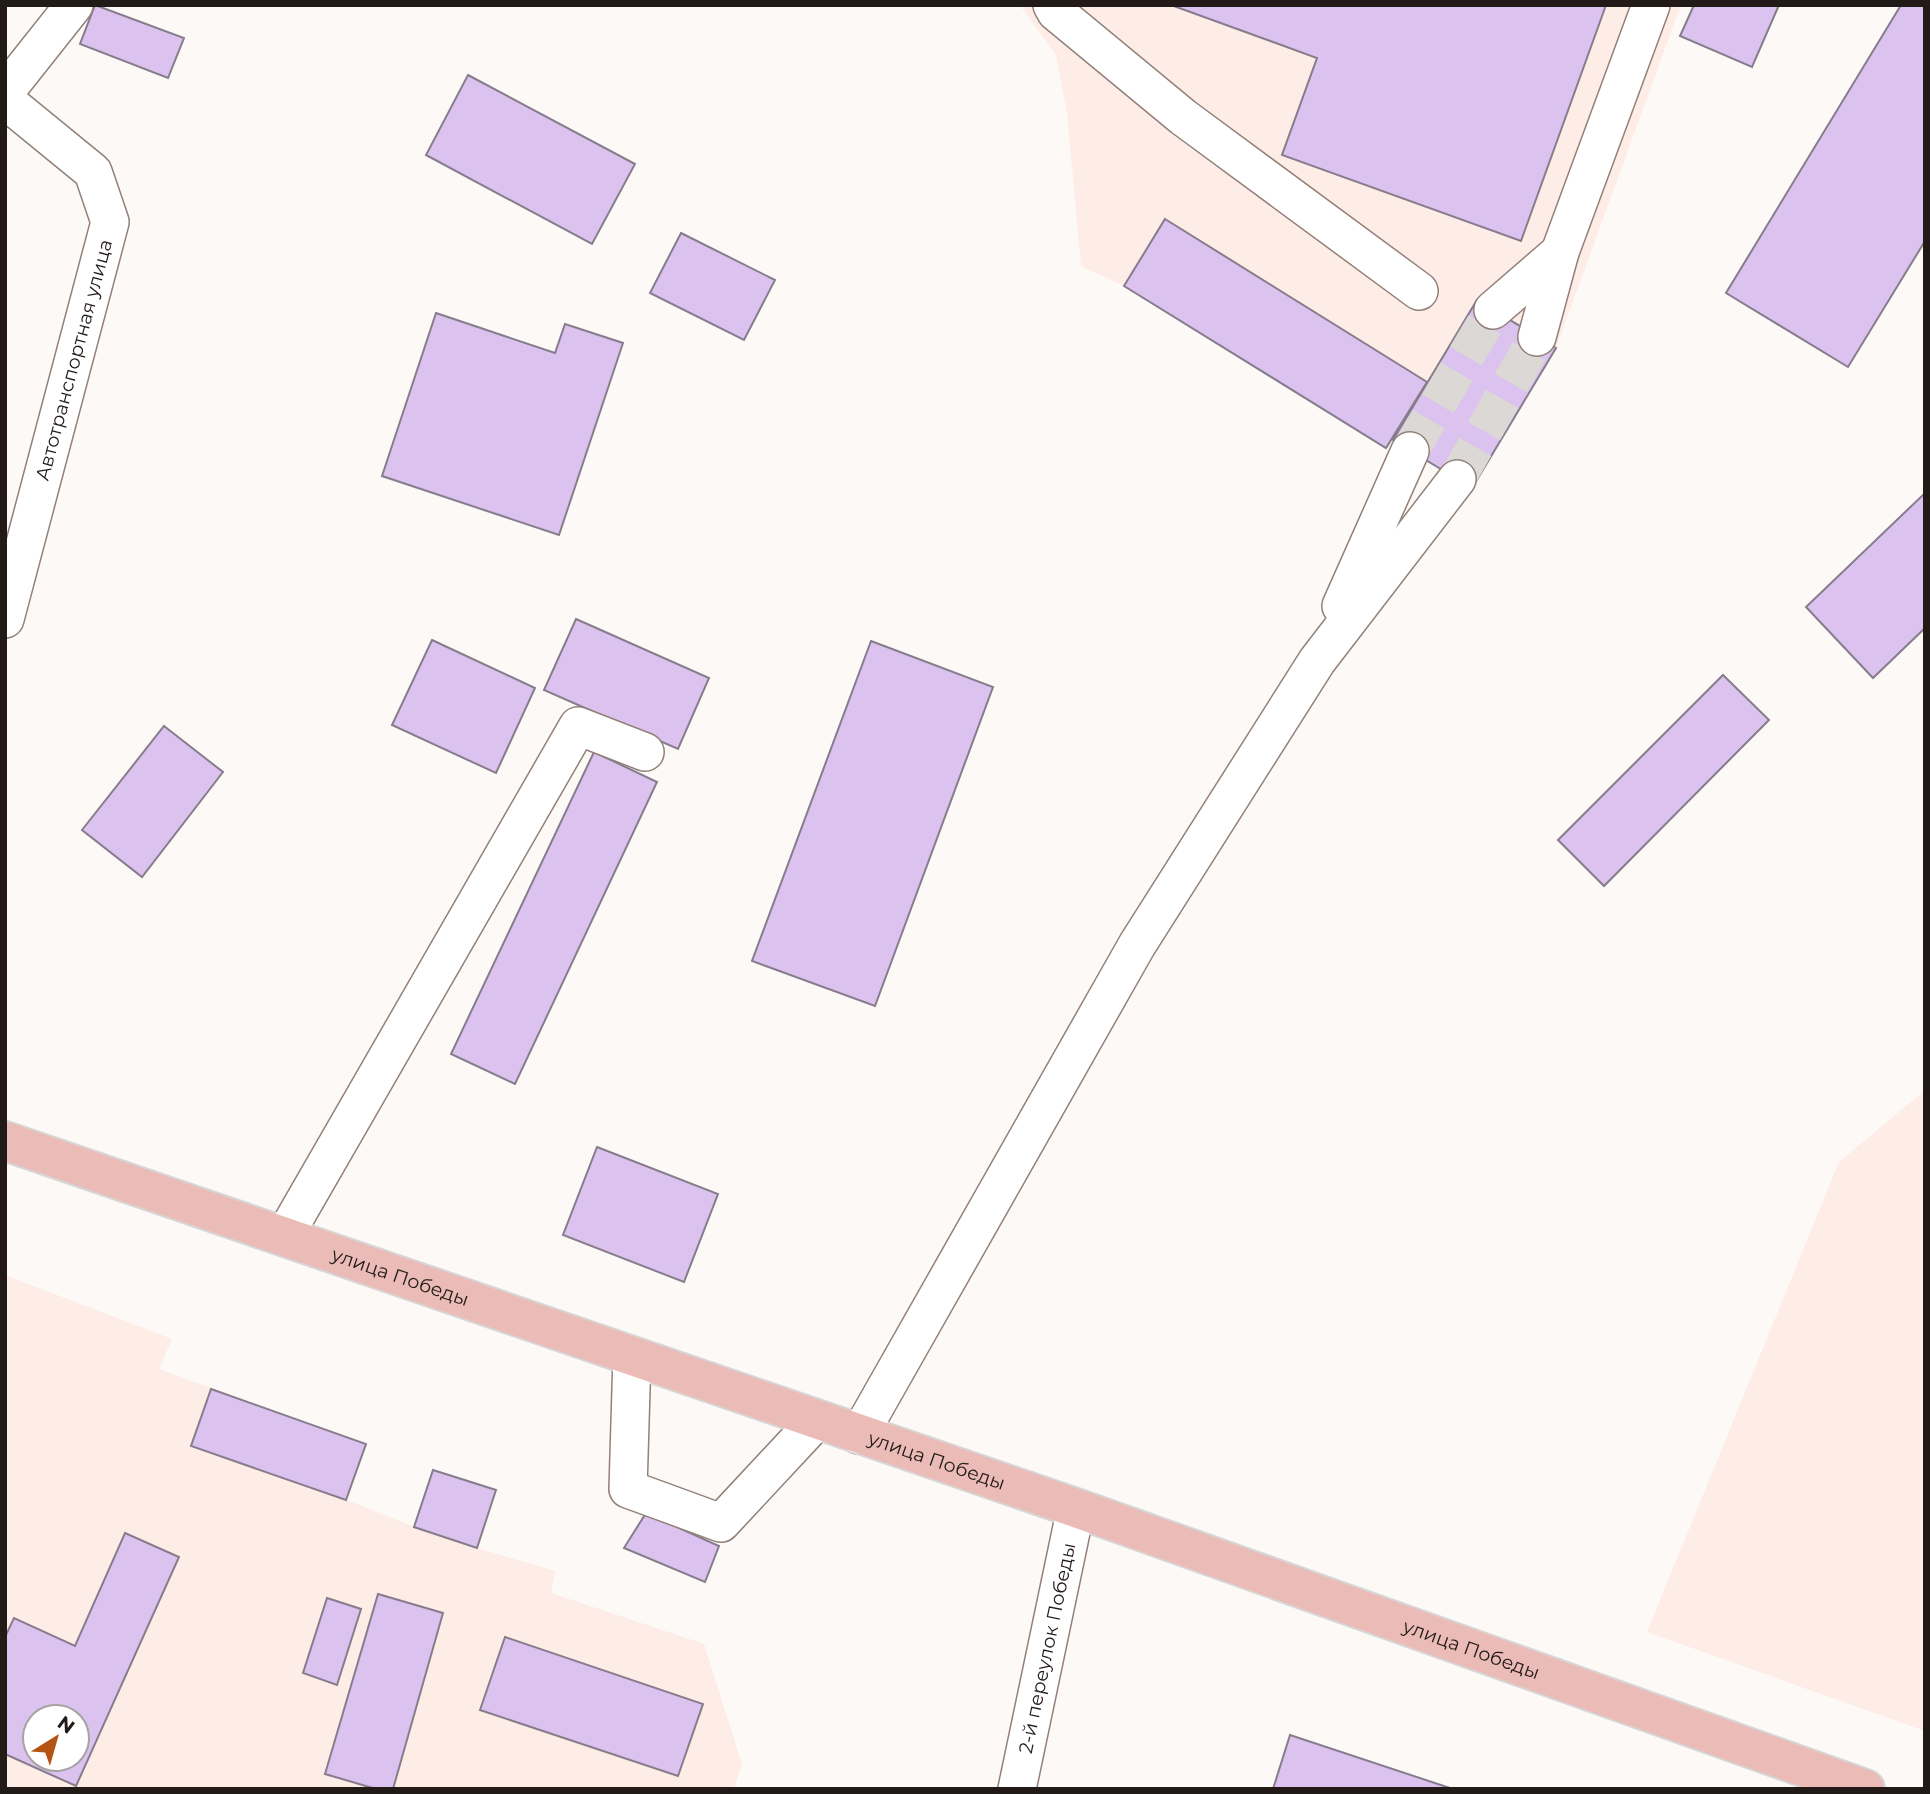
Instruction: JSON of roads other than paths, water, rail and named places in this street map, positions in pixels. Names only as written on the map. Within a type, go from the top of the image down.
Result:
[{"type":"main road","name":"улица Победы","points":[[5,1141],[1076,1508],[1865,1789]]},
{"type":"street","points":[[46,41],[47,5]]},
{"type":"street","points":[[5,92],[74,5]]},
{"type":"street","points":[[1052,5],[1056,12],[1183,117],[1419,291]]},
{"type":"street","points":[[1537,337],[1560,252],[1651,5]]},
{"type":"street","name":"Автотранспортная улица","points":[[5,100],[93,172],[110,222],[5,619]]},
{"type":"street","points":[[1493,310],[1560,252]]},
{"type":"street","points":[[1317,661],[1410,451]]},
{"type":"street","points":[[859,1435],[1137,945],[1317,661],[1457,479]]},
{"type":"street","points":[[285,1235],[578,726],[645,752]]},
{"type":"street","points":[[632,1356],[628,1489],[721,1523],[817,1420]]},
{"type":"street","name":"2-й переулок Победы","points":[[1017,1789],[1076,1508]]},
{"type":"tunnel","points":[[1410,451],[1493,310]]},
{"type":"tunnel","points":[[1457,479],[1537,337]]}]
